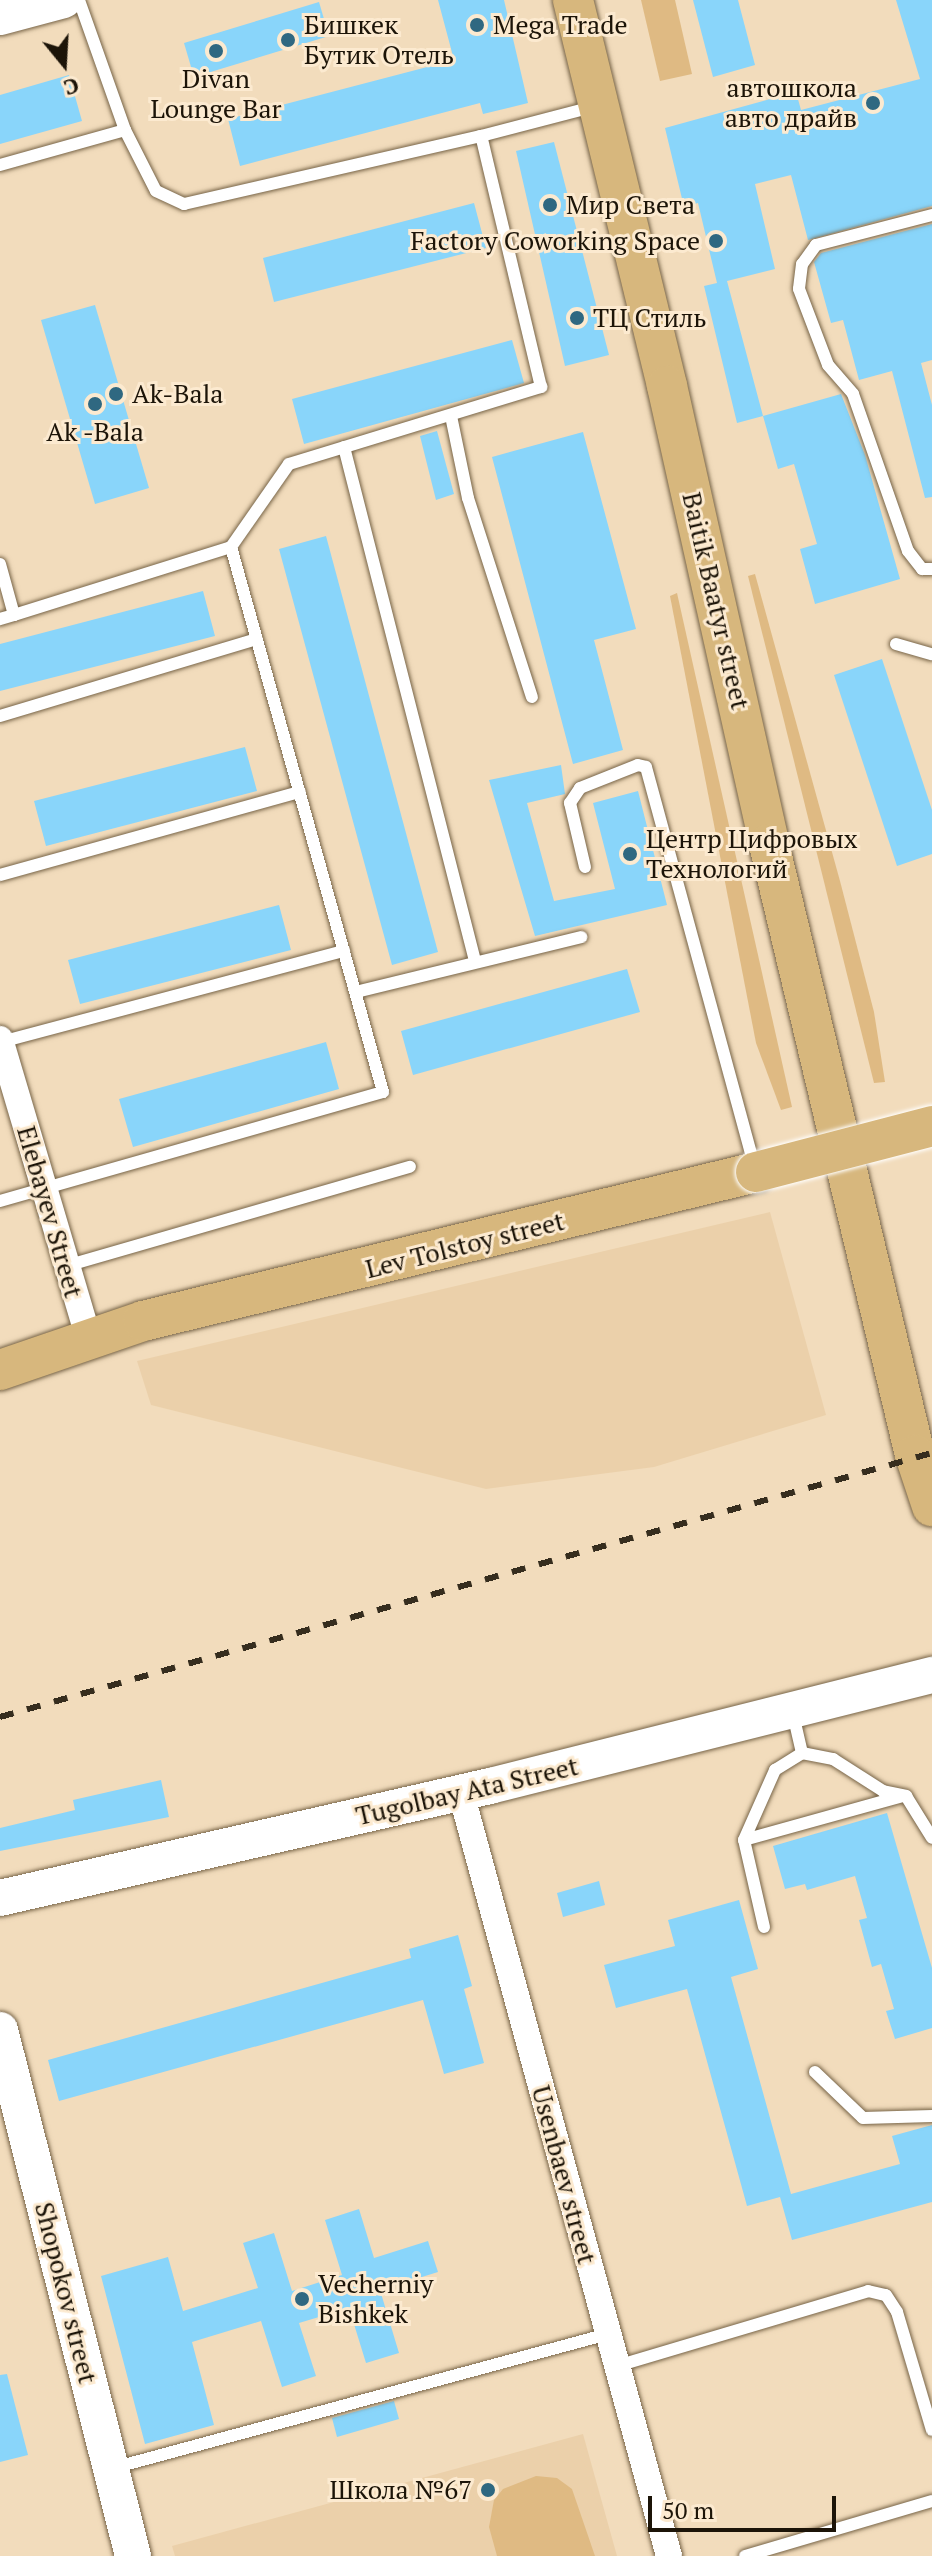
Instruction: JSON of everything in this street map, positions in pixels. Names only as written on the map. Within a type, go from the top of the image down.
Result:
[{"type":"main road","name":"Baitik Baatyr street","points":[[573,0],[769,844],[858,1202],[915,1455],[932,1506]]},
{"type":"main road","name":"Lev Tolstoy street","points":[[0,1370],[88,1337],[932,1126]]},
{"type":"main road","name":"Baitik Baatyr street","points":[[858,1202],[932,1411]]},
{"type":"street","points":[[0,17],[64,0]]},
{"type":"street","name":"Elebayev Street","points":[[0,1041],[88,1337]]},
{"type":"street","name":"Tugolbay Ata Street","points":[[0,1898],[461,1793],[920,1678]]},
{"type":"street","name":"Usenbaev street","points":[[461,1793],[669,2556]]},
{"type":"street","name":"Shopokov street","points":[[0,2030],[133,2556]]},
{"type":"lane","points":[[79,0],[125,130],[156,191],[184,204],[599,106]]},
{"type":"lane","points":[[0,165],[125,130]]},
{"type":"lane","points":[[0,619],[231,547],[289,464],[541,387],[481,136]]},
{"type":"lane","points":[[932,215],[816,245],[802,264],[799,289],[828,365],[853,394],[908,551],[922,569],[932,569]]},
{"type":"lane","points":[[451,416],[468,498],[532,697]]},
{"type":"lane","points":[[344,447],[475,961]]},
{"type":"lane","points":[[0,1201],[383,1092],[231,547]]},
{"type":"lane","points":[[0,564],[14,615]]},
{"type":"lane","points":[[0,716],[257,639]]},
{"type":"lane","points":[[896,644],[932,654]]},
{"type":"lane","points":[[585,867],[570,803],[580,788],[646,767],[756,1172]]},
{"type":"lane","points":[[0,875],[300,792]]},
{"type":"lane","points":[[356,992],[581,937]]},
{"type":"lane","points":[[0,1041],[344,951]]},
{"type":"lane","points":[[66,1266],[410,1167]]},
{"type":"lane","points":[[792,1711],[802,1753]]},
{"type":"lane","points":[[764,1927],[744,1840],[775,1770],[802,1753],[833,1759],[883,1791],[906,1796],[932,1838]]},
{"type":"lane","points":[[744,1840],[906,1796]]},
{"type":"lane","points":[[815,2072],[863,2118],[932,2116]]},
{"type":"lane","points":[[617,2366],[868,2291],[886,2295],[897,2312],[932,2430]]},
{"type":"lane","points":[[110,2469],[608,2334]]},
{"type":"lane","points":[[745,2556],[932,2501]]},
{"type":"shaded area","points":[[641,0],[675,0],[692,74],[660,81]]},
{"type":"shaded area","points":[[755,574],[874,1012],[885,1082],[874,1083],[748,576]]},
{"type":"shaded area","points":[[677,593],[792,1107],[781,1110],[756,1043],[670,596]]},
{"type":"shaded area","points":[[770,1212],[826,1415],[654,1467],[486,1489],[151,1405],[137,1361]]},
{"type":"shaded area","name":"Школа №67","points":[[583,2434],[617,2556],[175,2556],[172,2546]]},
{"type":"shaded area","points":[[536,2476],[557,2478],[572,2489],[595,2556],[497,2556],[489,2527],[494,2500],[503,2489]]},
{"type":"building","points":[[438,0],[504,0],[528,103],[483,114],[480,103],[240,166],[228,119],[454,60]]},
{"type":"building","points":[[693,0],[738,0],[755,65],[713,77]]},
{"type":"building","points":[[896,0],[932,0],[932,206],[808,240],[791,175],[755,184],[775,269],[727,281],[763,416],[737,423],[704,286],[717,283],[698,203],[684,207],[665,128],[796,92],[801,110],[920,79]]},
{"type":"building","points":[[319,2],[329,36],[194,77],[184,43]]},
{"type":"building","points":[[69,75],[82,121],[0,144],[0,95]]},
{"type":"building","points":[[554,142],[609,355],[565,366],[516,151]]},
{"type":"building","points":[[474,203],[486,248],[274,302],[263,258]]},
{"type":"building","points":[[932,224],[932,360],[921,363],[932,405],[932,497],[925,498],[892,371],[859,380],[843,320],[831,323],[814,262],[821,253]]},
{"type":"building","name":"Ak -Bala","points":[[95,305],[149,488],[95,504],[41,320]]},
{"type":"building","points":[[512,340],[524,383],[304,444],[292,399]]},
{"type":"building","points":[[841,394],[865,455],[900,579],[815,604],[800,549],[817,544],[794,464],[778,469],[763,416]]},
{"type":"building","points":[[437,431],[454,494],[436,500],[420,436]]},
{"type":"building","points":[[583,432],[636,629],[594,640],[623,750],[573,764],[492,457]]},
{"type":"building","points":[[326,536],[438,952],[392,965],[279,549]]},
{"type":"building","points":[[203,591],[215,636],[0,691],[0,644]]},
{"type":"building","points":[[882,659],[932,810],[932,854],[897,866],[834,675]]},
{"type":"building","points":[[245,747],[257,791],[46,846],[34,801]]},
{"type":"building","points":[[561,765],[565,794],[527,803],[554,901],[615,889],[593,803],[638,791],[667,905],[535,936],[489,780]]},
{"type":"building","points":[[279,905],[291,950],[80,1004],[68,960]]},
{"type":"building","points":[[627,969],[640,1012],[413,1075],[401,1031]]},
{"type":"building","points":[[326,1042],[339,1089],[133,1147],[119,1099]]},
{"type":"building","points":[[161,1780],[169,1817],[0,1851],[0,1828],[75,1810],[73,1800]]},
{"type":"building","points":[[887,1813],[932,1968],[932,2028],[895,2039],[886,2011],[894,2009],[881,1964],[872,1967],[859,1920],[867,1918],[855,1876],[807,1890],[805,1884],[785,1889],[773,1846]]},
{"type":"building","points":[[599,1881],[605,1905],[563,1917],[557,1893]]},
{"type":"building","points":[[739,1900],[758,1969],[731,1977],[791,2194],[900,2164],[892,2136],[932,2125],[932,2202],[792,2240],[780,2197],[747,2206],[687,1989],[616,2008],[604,1965],[675,1946],[668,1920]]},
{"type":"building","points":[[458,1935],[472,1986],[464,1989],[484,2063],[444,2074],[423,2000],[59,2101],[48,2060],[411,1958],[409,1949]]},
{"type":"building","points":[[359,2209],[374,2258],[428,2241],[438,2272],[380,2290],[399,2353],[366,2363],[349,2308],[299,2323],[316,2376],[282,2387],[261,2321],[192,2342],[214,2425],[145,2444],[101,2276],[168,2257],[183,2311],[258,2288],[243,2243],[274,2233],[292,2291],[342,2275],[325,2220]]},
{"type":"building","points":[[7,2374],[28,2455],[0,2462],[0,2375]]},
{"type":"building","points":[[394,2401],[399,2419],[337,2437],[332,2418]]},
{"type":"railway","points":[[0,1717],[932,1453]]},
{"type":"place","name":"Mega Trade","points":[[477,25]]},
{"type":"place","name":"Бишкек Бутик Отель","points":[[288,40]]},
{"type":"place","name":"Divan Lounge Bar","points":[[216,51]]},
{"type":"place","name":"автошкола авто драйв","points":[[873,103]]},
{"type":"place","name":"Мир Света","points":[[550,205]]},
{"type":"place","name":"Factory Coworking Space","points":[[716,241]]},
{"type":"place","name":"ТЦ Стиль","points":[[577,318]]},
{"type":"place","name":"Ak-Bala","points":[[116,394]]},
{"type":"place","name":"Ak -Bala","points":[[95,404]]},
{"type":"place","name":"Центр Цифровых Технологий","points":[[630,854]]},
{"type":"place","name":"Vecherniy Bishkek","points":[[302,2299]]},
{"type":"place","name":"Школа №67","points":[[488,2490]]}]
